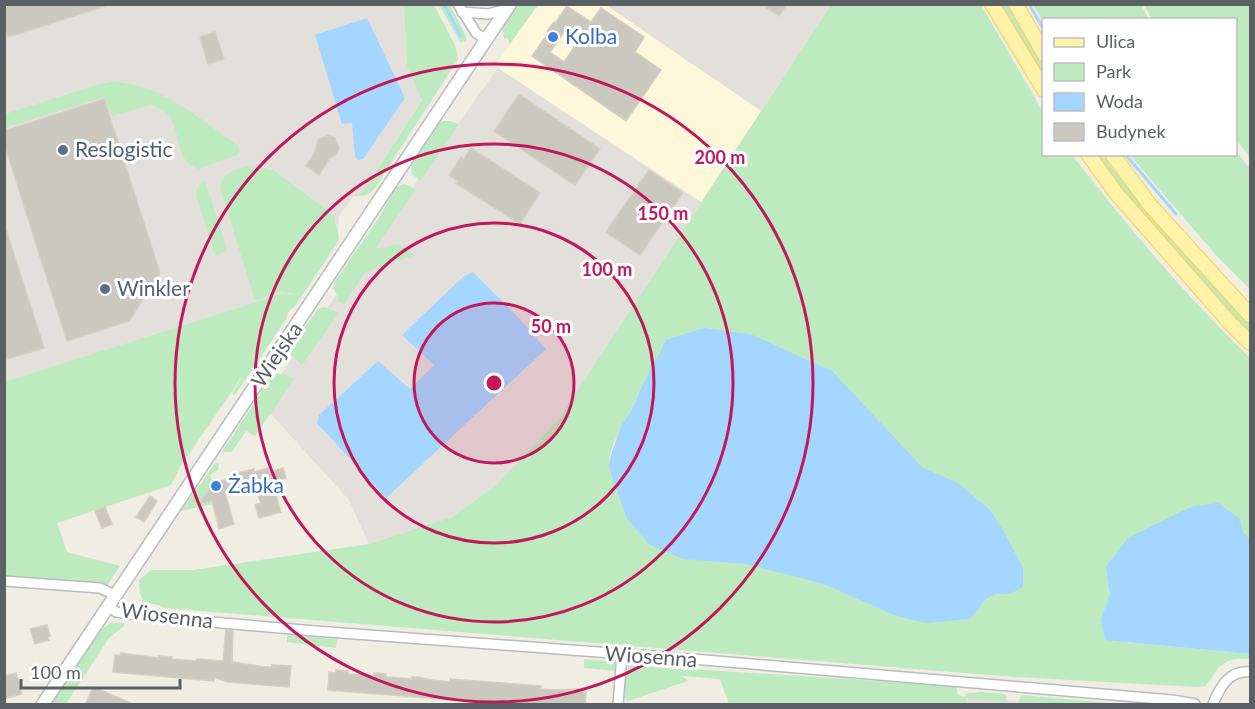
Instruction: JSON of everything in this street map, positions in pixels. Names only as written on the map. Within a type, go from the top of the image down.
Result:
[{"type":"main road","points":[[992,4],[1042,87]]},
{"type":"main road","points":[[1016,4],[1042,50]]},
{"type":"main road","points":[[1089,156],[1116,193],[1230,323],[1251,343]]},
{"type":"main road","points":[[1113,156],[1150,205],[1251,315]]},
{"type":"street","points":[[460,8],[488,14],[509,7]]},
{"type":"street","name":"Wiejska","points":[[43,705],[509,7]]},
{"type":"street","points":[[460,8],[476,33],[487,40]]},
{"type":"street","points":[[4,581],[100,588],[115,595]]},
{"type":"street","name":"Wiosenna","points":[[108,606],[116,612],[154,617],[1172,700],[1195,705]]},
{"type":"street","points":[[618,705],[622,655]]},
{"type":"street","points":[[1213,705],[1226,680],[1234,674],[1251,672]]},
{"type":"shaded area","points":[[5,5],[404,5],[407,66],[422,99],[363,192],[354,196],[339,216],[338,234],[297,295],[285,293],[5,382]]},
{"type":"shaded area","points":[[522,5],[606,5],[761,111],[701,202],[683,193],[495,66],[510,44],[503,32]]},
{"type":"shaded area","points":[[606,5],[831,5],[761,111]]},
{"type":"shaded area","points":[[498,68],[701,202],[558,420],[495,486],[452,517],[369,544],[349,500],[271,414],[258,408]]},
{"type":"shaded area","points":[[965,697],[1074,704],[967,704]]},
{"type":"green space","points":[[404,5],[434,5],[456,47],[458,59],[375,188],[366,195],[354,196],[363,192],[422,100],[407,66]]},
{"type":"green space","points":[[439,5],[450,5],[466,36],[466,41],[461,43]]},
{"type":"green space","points":[[516,5],[538,5],[510,44],[507,38],[504,38],[502,26]]},
{"type":"green space","points":[[831,5],[981,5],[1042,110],[1042,156],[1073,156],[1158,260],[1250,358],[1250,556],[1124,642],[1250,654],[1250,659],[1228,661],[1219,668],[1206,686],[1196,687],[1014,677],[165,608],[145,603],[140,594],[139,580],[151,570],[193,570],[369,544],[452,517],[495,486],[558,420]],"holes":[[[642,389],[613,474],[610,466],[614,441]]]},
{"type":"green space","points":[[999,5],[1007,5],[1042,63],[1042,77]]},
{"type":"green space","points":[[1033,5],[1141,5],[1148,18],[1042,18]]},
{"type":"green space","points":[[1144,5],[1250,5],[1250,158],[1237,140],[1237,18],[1151,18]]},
{"type":"green space","points":[[112,82],[146,88],[178,104],[239,146],[239,154],[200,169],[192,166],[182,154],[175,128],[168,114],[151,105],[112,116],[104,97],[5,128],[5,114]]},
{"type":"green space","points":[[443,121],[459,124],[421,181],[412,174],[411,165],[438,124]]},
{"type":"green space","points":[[1237,152],[1250,169],[1250,289],[1215,254],[1131,156],[1237,156]]},
{"type":"green space","points":[[1094,156],[1103,156],[1156,223],[1250,322],[1250,335],[1233,318],[1137,211]]},
{"type":"green space","points":[[258,166],[273,170],[335,216],[338,242],[296,305],[289,311],[286,319],[235,395],[232,394],[245,372],[180,467],[171,485],[57,523],[67,552],[120,566],[102,593],[5,587],[4,382],[285,293],[295,295],[283,291],[255,300],[220,188],[225,177],[234,170]]},
{"type":"green space","points":[[205,180],[226,246],[224,252],[215,256],[196,195],[198,186]]},
{"type":"green space","points":[[404,184],[416,189],[375,249],[398,244],[415,255],[365,272],[344,305],[338,301],[339,298],[333,288],[335,281],[381,215],[395,188]]},
{"type":"green space","points":[[324,307],[339,313],[302,365],[291,355],[290,348],[318,309]]},
{"type":"green space","points":[[284,374],[294,379],[255,436],[246,431],[232,452],[222,452],[271,377]]},
{"type":"green space","points":[[216,462],[219,464],[218,470],[210,475],[213,484],[204,497],[216,499],[217,503],[181,511]]},
{"type":"green space","points":[[111,623],[124,623],[124,626],[109,638],[66,704],[52,704],[101,630]]},
{"type":"green space","points":[[287,635],[337,639],[336,648],[287,642]]},
{"type":"green space","points":[[584,659],[617,662],[616,671],[584,668]]},
{"type":"green space","points":[[628,665],[956,686],[958,695],[965,697],[966,694],[981,692],[1005,694],[1007,702],[966,698],[967,704],[729,704],[720,679],[682,676],[688,681],[628,701],[623,696]]},
{"type":"green space","points":[[1021,695],[1121,704],[1018,703]]},
{"type":"water","points":[[367,18],[405,98],[363,159],[358,160],[355,156],[352,123],[342,124],[315,35]]},
{"type":"water","points":[[473,272],[546,349],[386,498],[317,423],[319,415],[378,361],[410,389],[434,365],[402,335],[463,277]]},
{"type":"water","points":[[704,328],[750,334],[832,371],[923,468],[958,483],[990,510],[1023,568],[1023,587],[1010,594],[995,594],[986,599],[970,619],[925,623],[894,615],[824,584],[746,564],[683,559],[650,545],[627,519],[609,467],[610,458],[621,426],[630,413],[666,340]]},
{"type":"water","points":[[1218,503],[1240,519],[1243,532],[1250,539],[1250,654],[1105,640],[1101,620],[1110,594],[1106,567],[1128,538],[1191,507]]},
{"type":"building","points":[[4,4],[104,4],[105,6],[8,37],[4,27]]},
{"type":"building","points":[[761,4],[787,4],[779,16]]},
{"type":"building","points":[[567,6],[591,22],[601,8],[644,37],[635,52],[661,70],[626,121],[532,56],[549,32],[547,31]],"holes":[[[568,26],[582,36],[564,62],[550,52]]]},
{"type":"building","points":[[215,32],[224,59],[208,64],[200,37]]},
{"type":"building","points":[[519,94],[600,149],[575,185],[494,131]]},
{"type":"building","points":[[104,99],[160,273],[129,321],[67,341],[4,143],[4,131]]},
{"type":"building","points":[[328,135],[335,138],[339,148],[319,175],[306,166],[315,152],[318,140]]},
{"type":"building","points":[[471,148],[540,193],[520,224],[456,183],[458,181],[449,175],[461,157],[464,159]]},
{"type":"building","points":[[649,170],[683,193],[640,255],[606,232]]},
{"type":"building","points":[[4,229],[6,229],[44,348],[4,360]]},
{"type":"building","points":[[268,468],[270,472],[283,468],[286,478],[272,482],[281,512],[259,518],[255,505],[261,503],[255,487],[226,496],[234,524],[219,529],[212,500],[199,504],[213,484],[239,475],[238,473]]},
{"type":"building","points":[[150,496],[157,501],[144,522],[136,517]]},
{"type":"building","points":[[105,507],[112,524],[102,528],[95,511]]},
{"type":"building","points":[[47,625],[49,640],[35,644],[30,629]]},
{"type":"building","points":[[226,630],[233,631],[232,662],[266,667],[291,666],[289,687],[227,682],[214,677],[214,681],[113,672],[115,655],[121,655],[121,653],[183,660],[223,661]]},
{"type":"building","points":[[336,670],[348,671],[348,674],[374,676],[374,673],[386,674],[386,677],[412,679],[412,677],[418,677],[450,682],[450,679],[541,686],[540,689],[555,690],[579,689],[579,692],[586,692],[585,705],[515,705],[328,690],[329,672],[336,673]]},
{"type":"building","points":[[16,673],[22,694],[6,698],[4,676]]},
{"type":"building","points":[[93,687],[135,705],[86,703]]},
{"type":"waterway","points":[[444,4],[461,36]]},
{"type":"waterway","points":[[1029,4],[1042,27]]},
{"type":"waterway","points":[[1127,156],[1176,214]]},
{"type":"place","name":"Kolba","points":[[553,37]]},
{"type":"place","name":"Reslogistic","points":[[63,150]]},
{"type":"place","name":"Winkler","points":[[105,289]]},
{"type":"place","name":"Żabka","points":[[216,486]]}]
